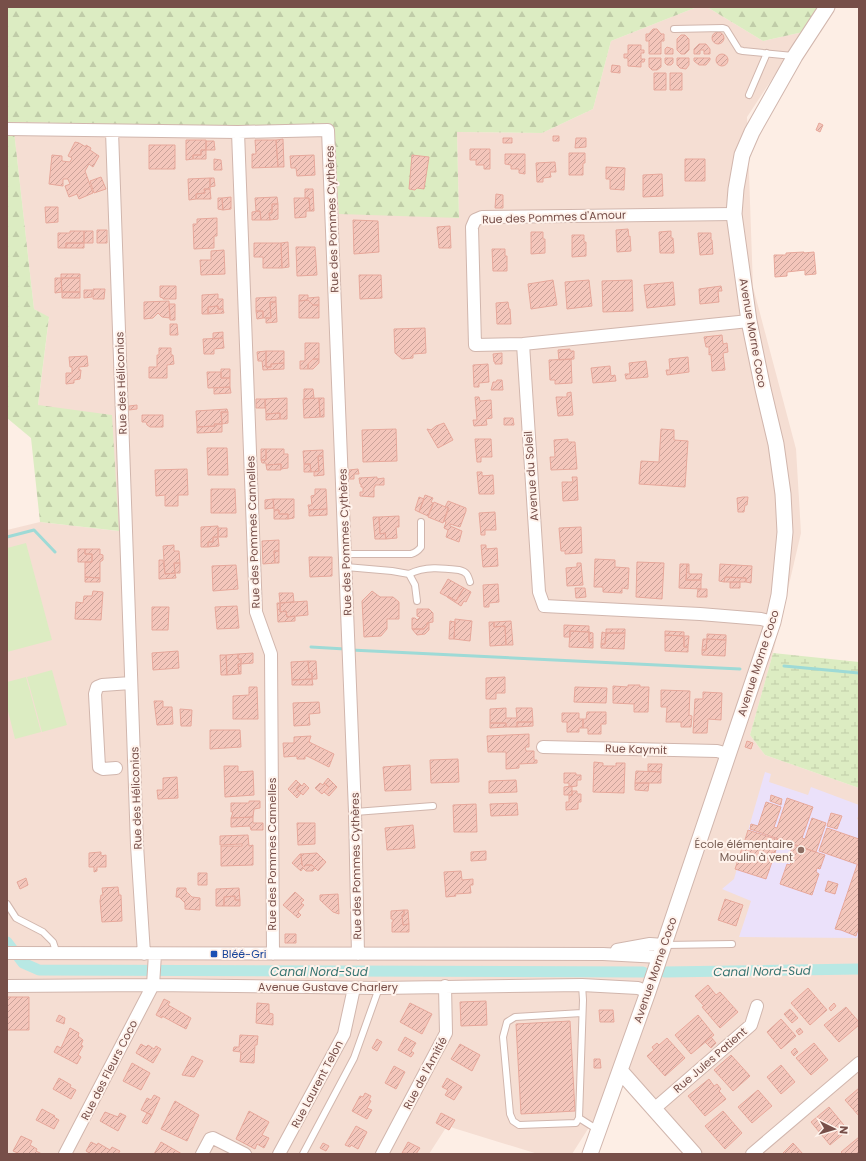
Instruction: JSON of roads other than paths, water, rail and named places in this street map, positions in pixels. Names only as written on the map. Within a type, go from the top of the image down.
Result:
[{"type":"street","name":"Avenue Morne Coco","points":[[590,1154],[648,992],[773,622],[778,595],[785,532],[783,494],[776,444],[762,389],[749,321],[734,214],[736,189],[742,155],[752,132],[795,56],[827,7]]},
{"type":"street","points":[[7,129],[238,132]]},
{"type":"street","name":"Rue des Pommes Cythères","points":[[238,132],[328,130],[346,554],[348,650],[355,812],[358,954]]},
{"type":"street","name":"Rue des Héliconias","points":[[112,131],[137,845],[151,955],[153,983]]},
{"type":"street","name":"Rue des Pommes Cannelles","points":[[238,132],[256,612],[271,654],[273,954]]},
{"type":"street","name":"Rue des Pommes d'Amour","points":[[522,344],[475,345],[472,227],[475,220],[482,217],[734,214]]},
{"type":"street","points":[[522,344],[749,321]]},
{"type":"street","name":"Avenue du Soleil","points":[[522,344],[539,592],[544,606],[700,614],[761,619],[773,622]]},
{"type":"street","points":[[116,768],[103,769],[99,767],[97,687],[102,685],[131,683]]},
{"type":"street","name":"Rue Kaymit","points":[[543,747],[717,751],[728,754]]},
{"type":"street","points":[[7,953],[151,955],[602,954],[662,951]]},
{"type":"street","name":"Avenue Gustave Charlery","points":[[7,986],[153,983],[354,988],[582,985],[638,988],[648,992]]},
{"type":"street","name":"Rue des Fleurs Coco","points":[[65,1154],[153,983]]},
{"type":"street","name":"Rue de l'Amitié","points":[[382,1154],[446,1033],[445,986]]},
{"type":"street","name":"Rue Laurent Telon","points":[[279,1154],[344,1034],[354,988]]},
{"type":"street","name":"Rue Jules Patient","points":[[654,1109],[751,1024],[757,1006]]},
{"type":"street","points":[[752,1154],[859,1063]]},
{"type":"street","points":[[619,1073],[623,1074],[694,1154]]},
{"type":"street","points":[[202,1154],[210,1139],[213,1138],[245,1154]]},
{"type":"lane","points":[[674,29],[723,28],[726,30],[739,50],[795,56]]},
{"type":"lane","points":[[749,95],[767,53]]},
{"type":"lane","points":[[346,554],[415,553],[421,547],[421,522]]},
{"type":"lane","points":[[346,567],[409,574],[417,570],[428,568],[460,570],[468,574],[470,582]]},
{"type":"lane","points":[[409,574],[415,585],[416,601]]},
{"type":"lane","points":[[355,812],[433,806]]},
{"type":"lane","points":[[7,904],[16,918],[43,932],[53,942],[57,954]]},
{"type":"lane","points":[[662,951],[732,944]]},
{"type":"lane","points":[[582,985],[582,1013],[579,1118],[576,1123],[519,1124],[513,1120],[510,1114],[502,1037],[507,1022],[515,1017],[582,1013]]},
{"type":"lane","points":[[303,1154],[354,1058],[379,988]]},
{"type":"lane","points":[[579,1118],[598,1131]]},
{"type":"waterway","points":[[7,537],[34,530],[55,552]]},
{"type":"waterway","points":[[311,647],[345,649]]},
{"type":"waterway","points":[[351,650],[740,669]]},
{"type":"waterway","points":[[784,666],[859,673]]},
{"type":"waterway","name":"Canal Nord-Sud","points":[[7,942],[23,963],[39,970],[643,972]]},
{"type":"waterway","name":"Canal Nord-Sud","points":[[665,972],[859,969]]},
{"type":"place","name":"École élémentaire Moulin à vent","points":[[801,850]]},
{"type":"place","name":"Bléé-Gri","points":[[214,954]]}]
